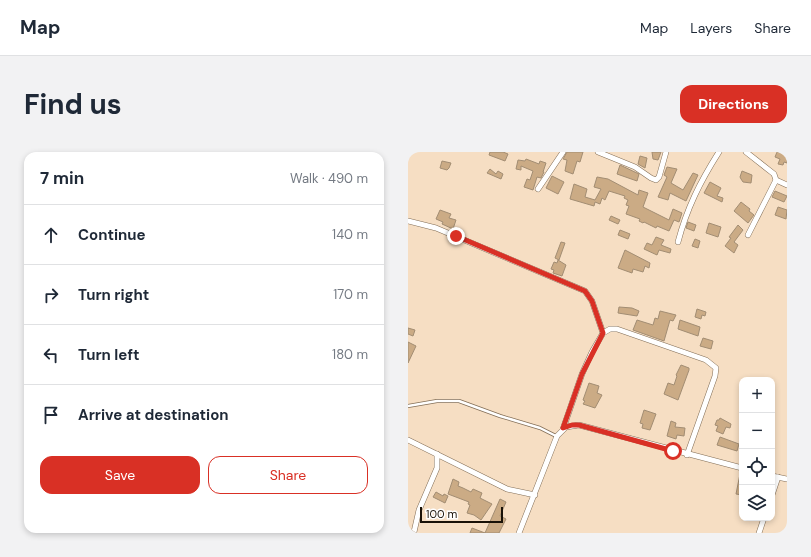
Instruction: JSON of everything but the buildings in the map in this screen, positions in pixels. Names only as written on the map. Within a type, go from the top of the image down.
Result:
[{"type":"street","points":[[538,189],[563,152]]},
{"type":"street","points":[[598,152],[634,167],[656,180],[659,177],[666,152]]},
{"type":"street","points":[[678,242],[688,208],[706,172],[719,152]]},
{"type":"street","points":[[746,152],[774,174],[776,180],[748,235]]},
{"type":"street","points":[[776,180],[787,185]]},
{"type":"street","points":[[408,220],[440,230],[585,291],[592,301],[603,333]]},
{"type":"street","points":[[519,533],[557,436],[563,428],[582,374],[603,333],[610,329],[625,331],[714,364],[716,368],[715,376],[687,455]]},
{"type":"street","points":[[563,428],[572,425],[579,425],[687,455],[739,467]]},
{"type":"street","points":[[408,440],[507,489],[535,495]]},
{"type":"street","points":[[408,529],[415,532],[419,510],[437,468],[438,454]]},
{"type":"street","points":[[775,476],[787,479]]},
{"type":"street","points":[[775,486],[778,477]]},
{"type":"street","points":[[759,533],[763,521]]},
{"type":"lane","points":[[408,406],[437,401],[459,400],[500,416],[540,428],[557,436]]},
{"type":"route","points":[[456,236],[492,250],[570,286],[585,291],[590,297],[603,333],[582,374],[570,404],[563,428],[572,425],[579,425],[603,433],[673,451]]}]
